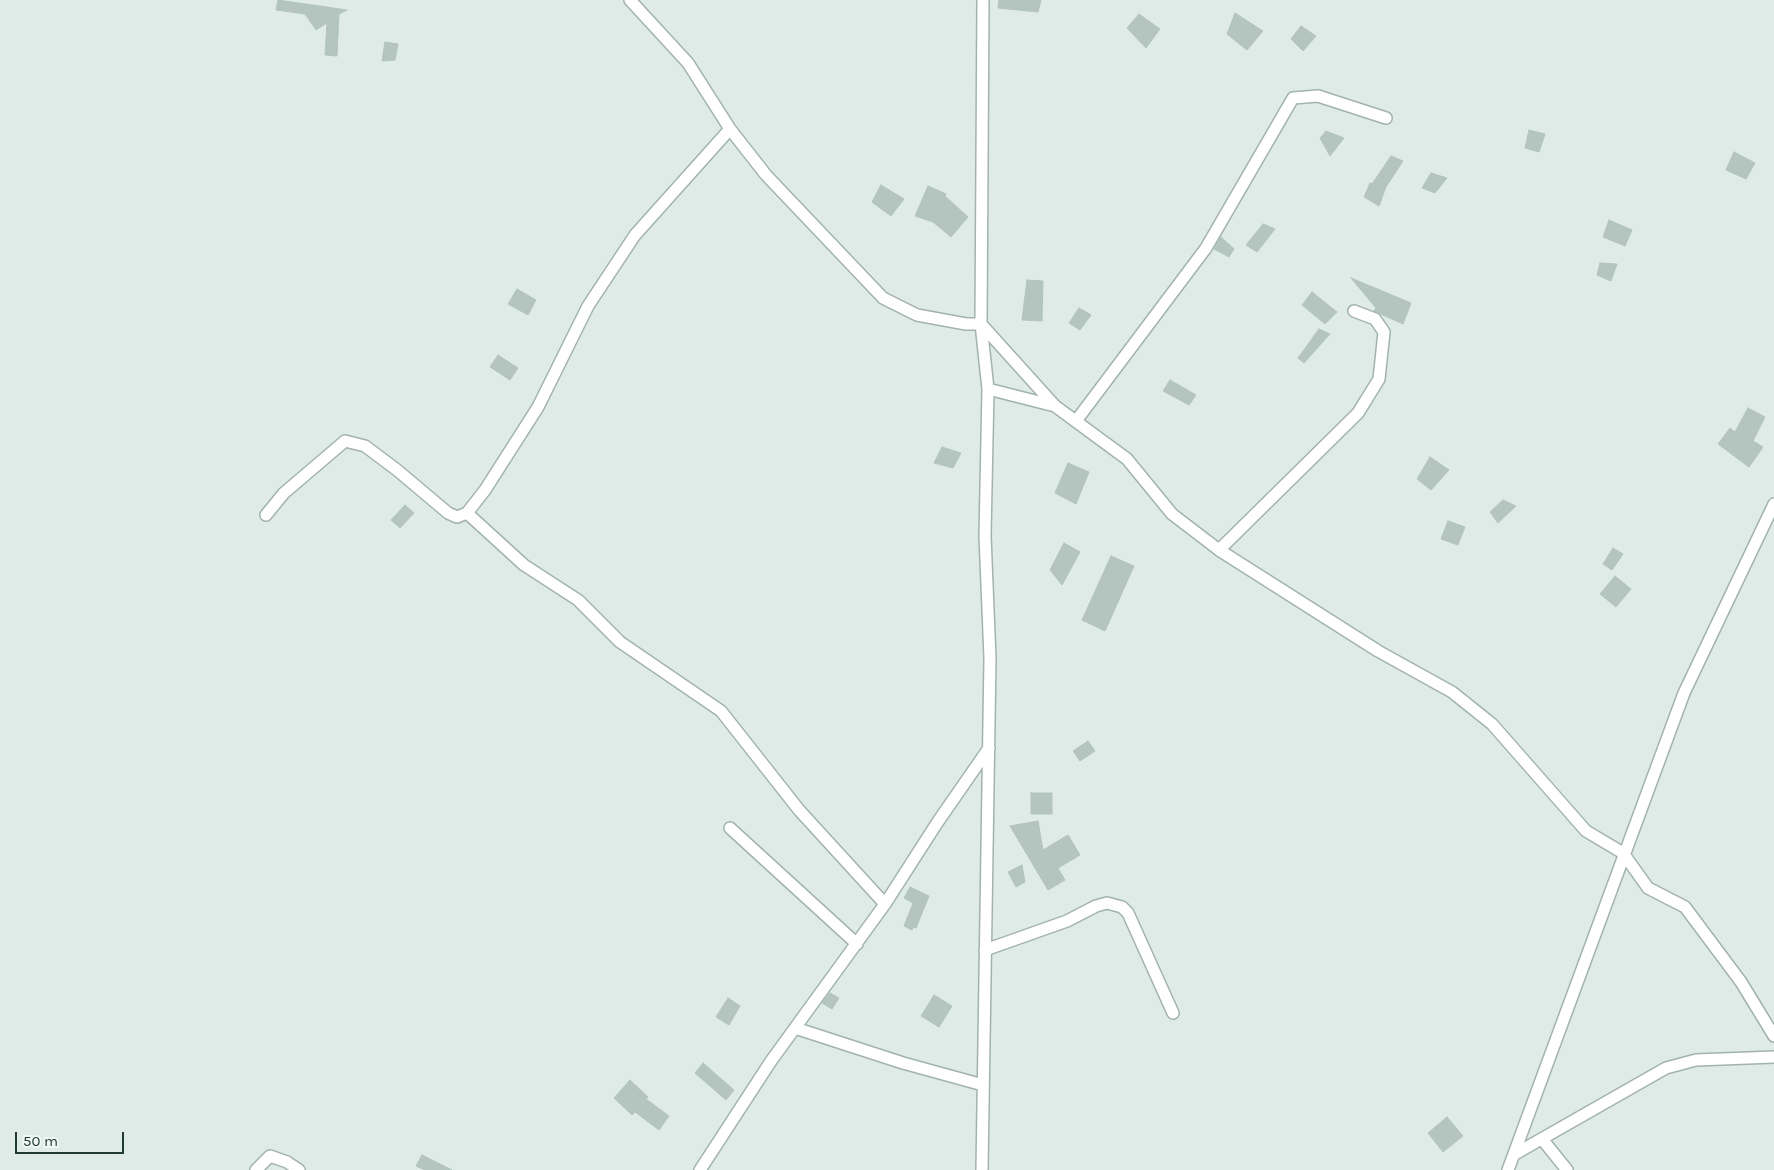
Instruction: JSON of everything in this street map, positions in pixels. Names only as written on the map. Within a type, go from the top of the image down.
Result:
[{"type":"street","points":[[630,0],[688,63],[730,130],[766,176],[883,298],[917,315],[966,324],[981,324],[1055,406],[1127,459],[1172,514],[1219,550],[1378,651],[1452,692],[1492,724],[1586,831],[1623,853],[1648,888],[1686,908],[1741,982],[1774,1036]]},
{"type":"street","points":[[982,1170],[990,658],[985,536],[988,389],[981,324],[983,0]]},
{"type":"street","points":[[1076,421],[1206,248],[1293,98],[1318,96],[1386,118]]},
{"type":"street","points":[[266,514],[284,493],[346,441],[365,446],[448,513],[457,517],[467,513],[485,490],[538,407],[588,306],[635,235],[730,130]]},
{"type":"street","points":[[1219,550],[1358,414],[1379,378],[1384,332],[1375,319],[1354,311]]},
{"type":"street","points":[[988,389],[1055,406]]},
{"type":"street","points":[[1508,1170],[1623,853],[1684,692],[1774,504]]},
{"type":"street","points":[[467,513],[524,565],[578,600],[620,642],[721,711],[799,810],[885,904]]},
{"type":"street","points":[[700,1170],[752,1089],[885,904],[937,823],[989,748]]},
{"type":"street","points":[[730,828],[857,944]]},
{"type":"street","points":[[985,950],[1067,921],[1096,906],[1108,903],[1122,907],[1128,913],[1173,1013]]},
{"type":"street","points":[[795,1028],[911,1065],[983,1085]]},
{"type":"street","points":[[1515,1154],[1666,1068],[1696,1060],[1774,1057]]},
{"type":"street","points":[[1542,1139],[1567,1170]]},
{"type":"street","points":[[256,1170],[270,1156],[288,1162],[299,1170]]},
{"type":"building","points":[[278,0],[347,10],[339,14],[337,56],[325,55],[327,23],[316,30],[305,14],[276,10]]},
{"type":"building","points":[[999,0],[1041,0],[1038,12],[998,8]]},
{"type":"building","points":[[1235,13],[1263,31],[1247,50],[1227,34]]},
{"type":"building","points":[[1139,14],[1160,29],[1146,48],[1127,28]]},
{"type":"building","points":[[1301,26],[1316,36],[1303,51],[1291,39]]},
{"type":"building","points":[[385,42],[398,44],[395,60],[382,61]]},
{"type":"building","points":[[1529,130],[1545,134],[1539,152],[1525,148]]},
{"type":"building","points":[[1326,131],[1344,138],[1330,156],[1320,138]]},
{"type":"building","points":[[1734,152],[1755,163],[1746,179],[1726,170]]},
{"type":"building","points":[[1391,156],[1403,161],[1386,187],[1379,206],[1364,197],[1370,183],[1372,184]]},
{"type":"building","points":[[1431,173],[1447,178],[1435,193],[1422,188]]},
{"type":"building","points":[[881,185],[904,199],[891,216],[872,202]]},
{"type":"building","points":[[928,186],[946,194],[945,196],[968,217],[951,237],[933,222],[915,216]]},
{"type":"building","points":[[1609,220],[1632,230],[1625,246],[1603,237]]},
{"type":"building","points":[[1263,224],[1275,229],[1257,252],[1246,245]]},
{"type":"building","points":[[1221,237],[1234,249],[1229,257],[1214,249]]},
{"type":"building","points":[[1600,263],[1617,264],[1611,281],[1597,275]]},
{"type":"building","points":[[1351,278],[1411,303],[1403,324],[1374,311],[1376,308]]},
{"type":"building","points":[[1027,280],[1043,281],[1042,321],[1022,320]]},
{"type":"building","points":[[517,289],[536,300],[528,315],[508,304]]},
{"type":"building","points":[[1312,292],[1337,312],[1325,324],[1302,305]]},
{"type":"building","points":[[1079,308],[1091,315],[1080,330],[1069,323]]},
{"type":"building","points":[[1319,329],[1330,334],[1304,363],[1298,358]]},
{"type":"building","points":[[498,355],[518,368],[510,380],[490,367]]},
{"type":"building","points":[[1170,380],[1196,395],[1189,405],[1163,391]]},
{"type":"building","points":[[1748,408],[1765,417],[1753,441],[1763,447],[1749,467],[1718,444],[1730,428],[1735,432]]},
{"type":"building","points":[[942,447],[961,453],[953,468],[934,463]]},
{"type":"building","points":[[1430,457],[1449,470],[1431,490],[1417,479]]},
{"type":"building","points":[[1068,463],[1089,472],[1076,504],[1055,493]]},
{"type":"building","points":[[1503,500],[1516,506],[1498,523],[1490,512]]},
{"type":"building","points":[[405,505],[414,513],[400,528],[391,520]]},
{"type":"building","points":[[1448,521],[1465,527],[1458,545],[1441,539]]},
{"type":"building","points":[[1064,543],[1080,552],[1062,585],[1050,570]]},
{"type":"building","points":[[1613,548],[1623,554],[1612,570],[1603,564]]},
{"type":"building","points":[[1111,556],[1134,566],[1105,631],[1082,620]]},
{"type":"building","points":[[1615,576],[1631,589],[1616,607],[1600,594]]},
{"type":"building","points":[[1088,741],[1095,751],[1080,761],[1073,751]]},
{"type":"building","points":[[1031,793],[1052,793],[1052,814],[1031,814]]},
{"type":"building","points":[[1038,821],[1043,850],[1068,835],[1080,855],[1058,868],[1065,880],[1048,890],[1010,826]]},
{"type":"building","points":[[1022,865],[1025,882],[1016,887],[1008,872]]},
{"type":"building","points":[[910,887],[929,896],[916,928],[913,927],[912,930],[904,926],[913,903],[904,898]]},
{"type":"building","points":[[830,993],[839,998],[832,1009],[822,1003]]},
{"type":"building","points":[[934,995],[952,1006],[939,1027],[921,1016]]},
{"type":"building","points":[[728,998],[740,1006],[729,1025],[716,1017]]},
{"type":"building","points":[[703,1063],[734,1090],[726,1100],[695,1073]]},
{"type":"building","points":[[630,1080],[648,1097],[646,1099],[669,1116],[659,1130],[635,1112],[632,1115],[614,1098]]},
{"type":"building","points":[[1447,1117],[1463,1136],[1443,1152],[1428,1133]]},
{"type":"building","points":[[422,1155],[452,1170],[425,1170],[416,1166]]}]
